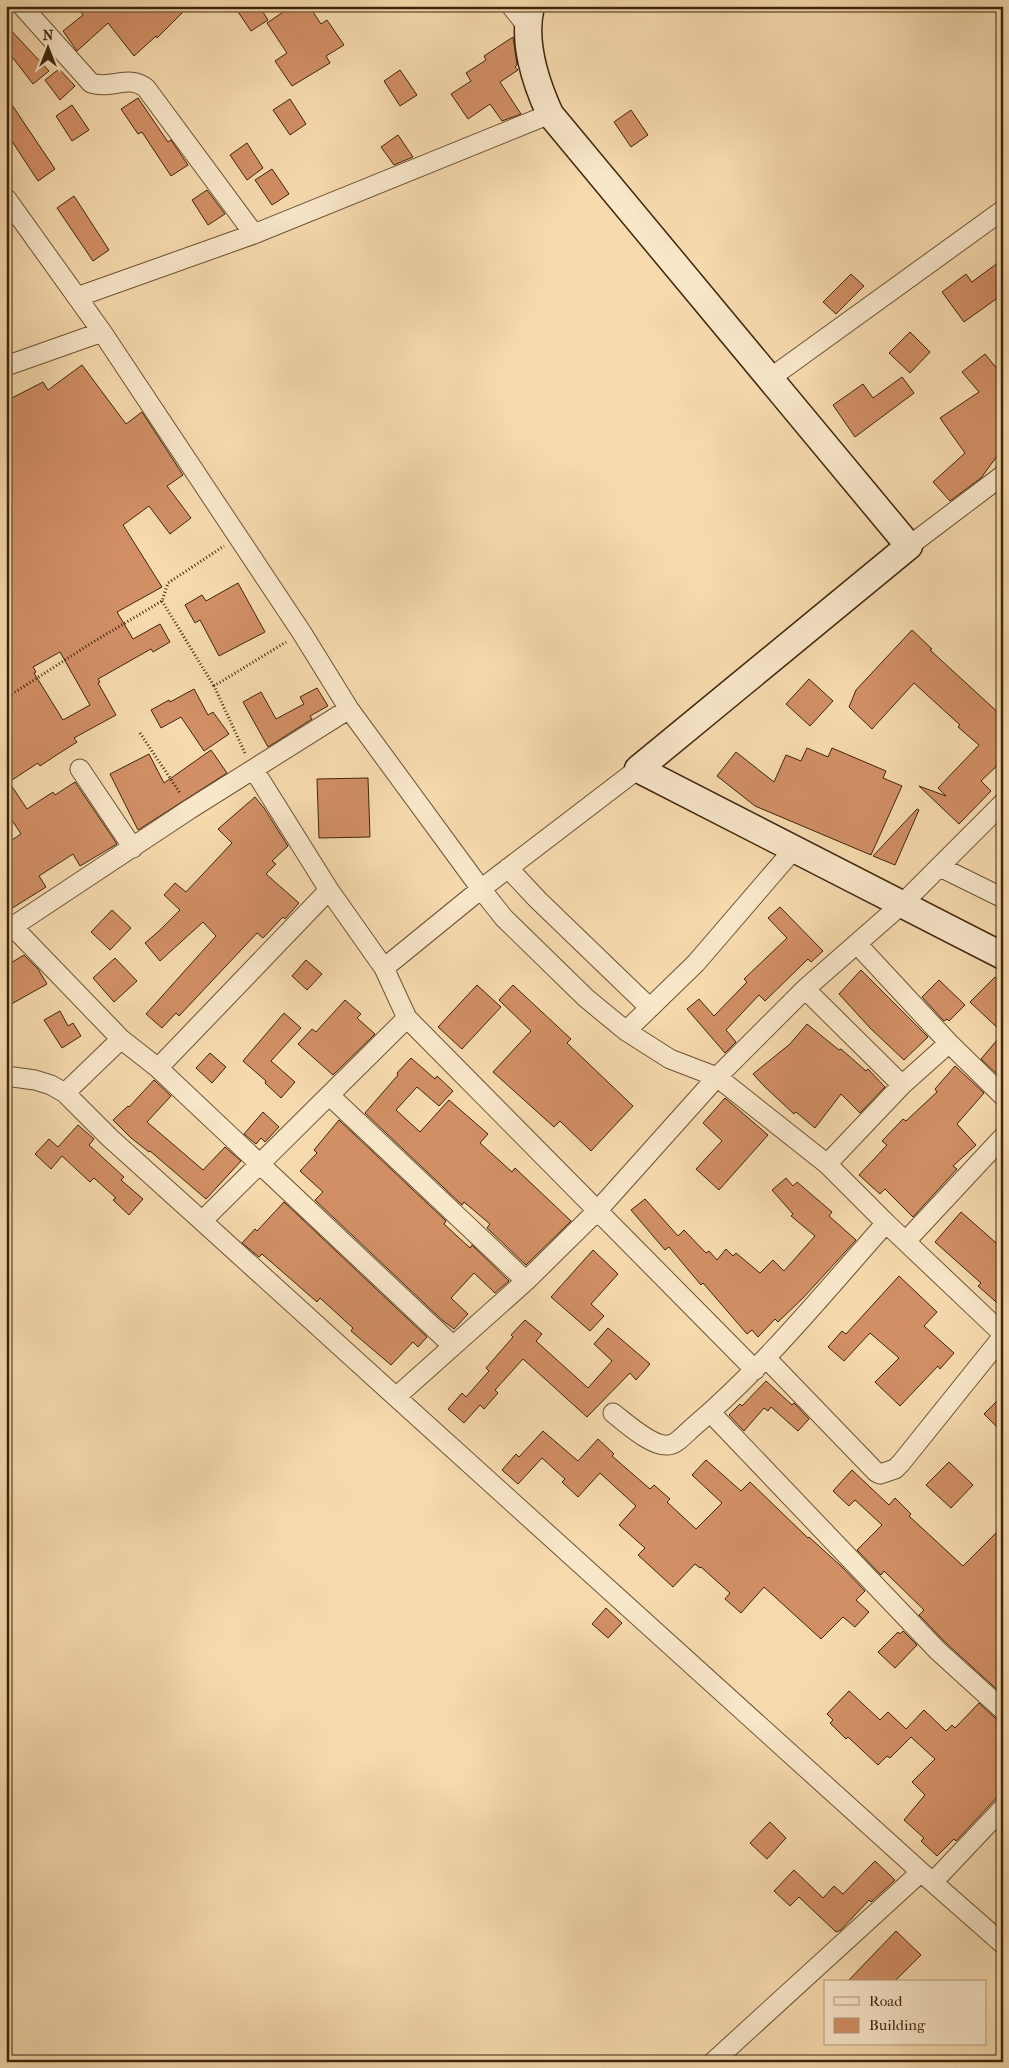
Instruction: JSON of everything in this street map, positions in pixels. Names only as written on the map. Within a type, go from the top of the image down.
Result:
[{"type":"street","points":[[22,6],[91,83],[102,86],[131,81],[146,88],[254,234]]},
{"type":"street","points":[[511,6],[529,16],[534,72],[550,114],[909,546]]},
{"type":"street","points":[[77,297],[254,234],[550,114]]},
{"type":"street","points":[[6,198],[102,332],[302,633],[349,709],[481,889],[511,924],[586,998],[626,1032],[670,1059],[717,1077],[827,1164],[886,1224],[1003,1335],[894,1469],[880,1474],[876,1472],[598,1210],[408,1018],[384,968],[329,890],[254,770]]},
{"type":"street","points":[[769,379],[1003,210]]},
{"type":"street","points":[[6,366],[102,332]]},
{"type":"street","points":[[384,968],[481,889],[638,769],[909,546],[1003,475]]},
{"type":"street","points":[[349,709],[190,809],[10,929],[121,1039],[158,1068],[453,1346]]},
{"type":"street","points":[[80,769],[133,848]]},
{"type":"street","points":[[638,769],[1003,956]]},
{"type":"street","points":[[396,1397],[526,1281],[598,1210],[717,1077],[805,989],[902,904],[1003,804]]},
{"type":"street","points":[[626,1032],[696,963],[794,849]]},
{"type":"street","points":[[940,866],[1003,898]]},
{"type":"street","points":[[508,868],[538,900],[650,1008]]},
{"type":"street","points":[[158,1068],[329,890]]},
{"type":"street","points":[[857,944],[949,1043],[1003,1096]]},
{"type":"street","points":[[805,989],[902,1085]]},
{"type":"street","points":[[202,1221],[408,1018]]},
{"type":"street","points":[[65,1093],[121,1039]]},
{"type":"street","points":[[827,1164],[902,1085],[949,1043]]},
{"type":"street","points":[[6,1076],[35,1080],[51,1085],[65,1093],[110,1138],[1003,1944]]},
{"type":"street","points":[[329,1095],[526,1281]]},
{"type":"street","points":[[906,1241],[1003,1137]]},
{"type":"street","points":[[613,1414],[652,1442],[673,1444],[761,1364],[886,1224]]},
{"type":"street","points":[[710,1412],[938,1651],[1003,1710]]},
{"type":"street","points":[[713,2062],[927,1877],[1000,1817]]},
{"type":"path","points":[[6,698],[92,642],[162,601],[168,583],[238,537]]},
{"type":"path","points":[[162,601],[214,686],[254,770]]},
{"type":"path","points":[[214,686],[302,633]]},
{"type":"path","points":[[140,733],[190,809]]},
{"type":"building","points":[[76,6],[189,6],[157,38],[156,36],[134,56],[108,23],[77,51],[63,31],[83,15]]},
{"type":"building","points":[[234,6],[259,6],[268,20],[251,31]]},
{"type":"building","points":[[292,6],[309,6],[321,24],[327,20],[344,45],[326,56],[330,63],[292,86],[275,61],[287,53],[267,23]]},
{"type":"building","points":[[6,25],[49,71],[33,84],[6,49]]},
{"type":"building","points":[[513,37],[517,65],[515,67],[518,70],[500,82],[521,114],[502,121],[490,104],[468,119],[451,94],[471,81],[466,73],[486,60],[484,56]]},
{"type":"building","points":[[59,69],[75,86],[60,100],[45,80]]},
{"type":"building","points":[[400,70],[417,95],[400,106],[384,81]]},
{"type":"building","points":[[6,96],[55,169],[38,181],[6,132]]},
{"type":"building","points":[[138,98],[168,142],[171,140],[188,165],[171,176],[142,132],[138,134],[121,109]]},
{"type":"building","points":[[290,99],[306,124],[290,135],[273,110]]},
{"type":"building","points":[[72,105],[89,130],[72,141],[56,116]]},
{"type":"building","points":[[631,110],[648,135],[631,147],[614,122]]},
{"type":"building","points":[[398,135],[413,157],[394,165],[381,147]]},
{"type":"building","points":[[247,143],[263,168],[247,180],[230,155]]},
{"type":"building","points":[[272,169],[289,194],[272,205],[255,180]]},
{"type":"building","points":[[207,190],[225,214],[208,225],[192,200]]},
{"type":"building","points":[[74,196],[109,250],[93,261],[57,208]]},
{"type":"building","points":[[1003,259],[1003,294],[964,322],[942,292],[966,274],[972,282]]},
{"type":"building","points":[[851,274],[864,286],[836,314],[823,302]]},
{"type":"building","points":[[910,332],[930,352],[910,373],[889,353]]},
{"type":"building","points":[[985,354],[1003,376],[1003,448],[981,478],[950,501],[933,482],[965,453],[940,418],[979,392],[962,372]]},
{"type":"building","points":[[82,365],[126,424],[142,412],[183,475],[167,486],[191,518],[170,534],[149,506],[123,525],[162,587],[117,612],[133,639],[160,624],[170,642],[153,652],[151,649],[98,679],[100,682],[98,683],[116,715],[74,738],[77,742],[40,766],[38,763],[9,782],[27,809],[53,792],[55,795],[75,782],[117,844],[80,866],[73,854],[39,876],[46,887],[6,912],[6,844],[21,834],[6,811],[6,401],[43,382],[48,390]],"holes":[[[60,652],[90,705],[63,720],[34,673],[36,672],[33,667]]]},
{"type":"building","points":[[902,377],[914,393],[855,437],[833,405],[863,384],[873,398]]},
{"type":"building","points":[[238,583],[265,632],[219,656],[200,620],[195,623],[185,605],[202,595],[206,601]]},
{"type":"building","points":[[912,630],[932,649],[930,650],[1003,717],[1003,760],[981,781],[991,791],[959,824],[919,786],[946,796],[938,788],[979,745],[914,683],[872,729],[849,707],[856,690]]},
{"type":"building","points":[[809,679],[833,701],[810,726],[786,704]]},
{"type":"building","points":[[317,688],[328,706],[310,716],[312,719],[268,747],[243,702],[261,692],[276,719],[304,704],[300,697]]},
{"type":"building","points":[[194,689],[208,715],[213,712],[229,734],[204,751],[181,717],[161,728],[151,710]]},
{"type":"building","points":[[807,748],[828,757],[832,748],[886,771],[883,778],[902,786],[871,855],[755,806],[717,776],[736,752],[774,782],[786,755],[801,761]]},
{"type":"building","points":[[211,750],[227,773],[138,830],[110,774],[149,754],[164,783]]},
{"type":"building","points":[[368,778],[370,837],[319,838],[317,779]]},
{"type":"building","points":[[255,797],[288,846],[272,861],[276,864],[266,874],[299,903],[285,919],[283,917],[263,938],[257,933],[179,1016],[176,1013],[162,1028],[146,1014],[216,936],[203,922],[160,961],[145,943],[180,910],[164,895],[175,883],[186,892],[232,843],[218,829]]},
{"type":"building","points":[[917,809],[919,810],[895,865],[873,856]]},
{"type":"building","points":[[780,907],[823,951],[811,962],[808,959],[765,1001],[759,995],[726,1030],[736,1042],[725,1053],[687,1009],[699,999],[714,1016],[747,982],[744,979],[787,938],[768,918]]},
{"type":"building","points":[[112,910],[131,928],[110,950],[91,932]]},
{"type":"building","points":[[24,955],[38,969],[47,984],[6,1007],[6,966]]},
{"type":"building","points":[[115,958],[137,981],[114,1002],[93,978]]},
{"type":"building","points":[[306,960],[322,974],[307,990],[292,976]]},
{"type":"building","points":[[861,970],[928,1037],[904,1060],[870,1028],[839,994]]},
{"type":"building","points":[[995,977],[1003,985],[1003,1033],[970,1002]]},
{"type":"building","points":[[939,980],[965,1005],[949,1021],[947,1019],[944,1021],[922,997]]},
{"type":"building","points":[[477,985],[501,1007],[462,1049],[438,1027]]},
{"type":"building","points":[[513,985],[571,1039],[567,1043],[633,1106],[591,1151],[560,1121],[554,1127],[493,1072],[531,1031],[499,1000]]},
{"type":"building","points":[[345,1000],[361,1014],[357,1018],[375,1034],[333,1075],[298,1044],[312,1029],[316,1032]]},
{"type":"building","points":[[60,1011],[68,1026],[73,1023],[81,1036],[62,1048],[44,1020]]},
{"type":"building","points":[[284,1013],[301,1028],[271,1061],[295,1082],[281,1098],[265,1083],[266,1081],[243,1061]]},
{"type":"building","points":[[807,1024],[839,1050],[841,1049],[866,1071],[868,1069],[885,1087],[860,1113],[841,1094],[815,1128],[796,1112],[794,1114],[753,1074],[790,1044]]},
{"type":"building","points":[[1003,1033],[1003,1071],[999,1076],[981,1059]]},
{"type":"building","points":[[210,1053],[226,1067],[212,1083],[196,1068]]},
{"type":"building","points":[[411,1058],[435,1079],[437,1076],[453,1091],[439,1106],[417,1087],[396,1110],[420,1132],[449,1100],[488,1134],[480,1143],[512,1172],[515,1168],[571,1221],[526,1265],[487,1228],[490,1224],[464,1202],[462,1205],[365,1113]]},
{"type":"building","points":[[955,1066],[984,1093],[957,1124],[976,1145],[953,1166],[957,1169],[913,1217],[885,1189],[880,1194],[859,1175],[887,1145],[882,1141],[903,1119],[906,1121],[937,1092],[935,1089]]},
{"type":"building","points":[[154,1080],[171,1096],[147,1122],[203,1170],[225,1147],[241,1161],[206,1199],[150,1151],[131,1138],[113,1120],[129,1107]]},
{"type":"building","points":[[725,1098],[768,1135],[719,1190],[696,1169],[722,1141],[703,1123]]},
{"type":"building","points":[[263,1112],[279,1127],[265,1142],[261,1138],[256,1144],[244,1134]]},
{"type":"building","points":[[339,1120],[446,1221],[444,1224],[470,1248],[472,1245],[509,1281],[495,1293],[474,1273],[451,1298],[468,1314],[454,1329],[442,1320],[315,1200],[323,1192],[300,1171],[317,1153],[314,1150]]},
{"type":"building","points":[[78,1125],[94,1139],[89,1145],[124,1177],[121,1180],[143,1199],[129,1215],[113,1200],[116,1198],[94,1178],[90,1182],[62,1156],[51,1169],[35,1154],[49,1139],[58,1147]]},
{"type":"building","points":[[786,1178],[793,1186],[797,1182],[832,1212],[829,1216],[856,1240],[804,1297],[778,1322],[775,1319],[758,1337],[752,1330],[747,1334],[703,1283],[701,1285],[669,1247],[665,1250],[631,1210],[645,1199],[678,1236],[684,1230],[706,1253],[709,1251],[717,1260],[726,1249],[733,1256],[736,1253],[760,1273],[773,1260],[784,1271],[815,1236],[791,1216],[793,1214],[772,1190]]},
{"type":"building","points":[[284,1202],[427,1337],[418,1347],[413,1342],[391,1365],[351,1331],[353,1328],[320,1298],[317,1302],[262,1254],[259,1257],[242,1243],[255,1229],[257,1231]]},
{"type":"building","points":[[961,1212],[1003,1249],[1003,1308],[978,1286],[981,1283],[935,1242]]},
{"type":"building","points":[[593,1250],[618,1274],[591,1304],[604,1316],[590,1331],[551,1297]]},
{"type":"building","points":[[899,1276],[937,1312],[924,1326],[954,1353],[940,1369],[938,1366],[900,1406],[875,1382],[899,1358],[870,1333],[844,1361],[828,1347],[842,1331],[846,1334]]},
{"type":"building","points":[[525,1320],[542,1334],[536,1341],[588,1388],[612,1361],[594,1344],[608,1328],[650,1364],[636,1380],[630,1373],[587,1417],[523,1359],[495,1390],[498,1393],[484,1409],[480,1405],[464,1423],[448,1409],[462,1393],[466,1397],[489,1371],[486,1368]]},
{"type":"building","points":[[766,1381],[792,1405],[794,1403],[809,1419],[798,1431],[771,1407],[768,1411],[764,1408],[744,1431],[729,1415],[740,1404],[742,1406]]},
{"type":"building","points":[[1003,1395],[1003,1433],[984,1414]]},
{"type":"building","points":[[543,1431],[578,1461],[598,1439],[614,1454],[612,1456],[650,1489],[654,1485],[670,1499],[667,1502],[696,1529],[722,1503],[692,1475],[706,1460],[741,1491],[750,1482],[808,1538],[841,1566],[865,1591],[856,1600],[869,1612],[855,1627],[843,1617],[821,1639],[764,1587],[741,1613],[725,1599],[730,1593],[701,1567],[695,1564],[673,1587],[638,1555],[645,1548],[619,1525],[636,1506],[600,1473],[578,1497],[562,1482],[565,1479],[542,1458],[518,1484],[502,1470],[516,1454],[519,1457]]},
{"type":"building","points":[[949,1462],[973,1485],[951,1508],[926,1485]]},
{"type":"building","points":[[852,1470],[889,1505],[895,1498],[911,1514],[909,1516],[963,1566],[1003,1526],[1003,1695],[946,1643],[919,1615],[924,1610],[884,1571],[881,1575],[857,1550],[882,1525],[855,1500],[849,1506],[833,1491]]},
{"type":"building","points":[[606,1608],[622,1623],[608,1638],[592,1624]]},
{"type":"building","points":[[903,1631],[917,1645],[895,1668],[878,1652],[898,1632],[900,1634]]},
{"type":"building","points":[[849,1691],[880,1720],[888,1712],[906,1729],[924,1710],[946,1731],[952,1725],[955,1728],[979,1703],[995,1718],[1003,1721],[1003,1791],[956,1841],[954,1839],[937,1856],[921,1841],[924,1838],[904,1820],[925,1795],[912,1782],[935,1759],[911,1737],[890,1758],[887,1756],[878,1765],[848,1737],[846,1739],[830,1723],[833,1720],[827,1714]]},
{"type":"building","points":[[770,1822],[786,1838],[767,1859],[750,1843]]},
{"type":"building","points":[[875,1861],[895,1880],[871,1902],[869,1900],[841,1930],[836,1932],[799,1897],[790,1906],[774,1891],[794,1870],[823,1898],[834,1886],[843,1894]]},
{"type":"building","points":[[896,1931],[921,1955],[896,1980],[849,1980]]}]
